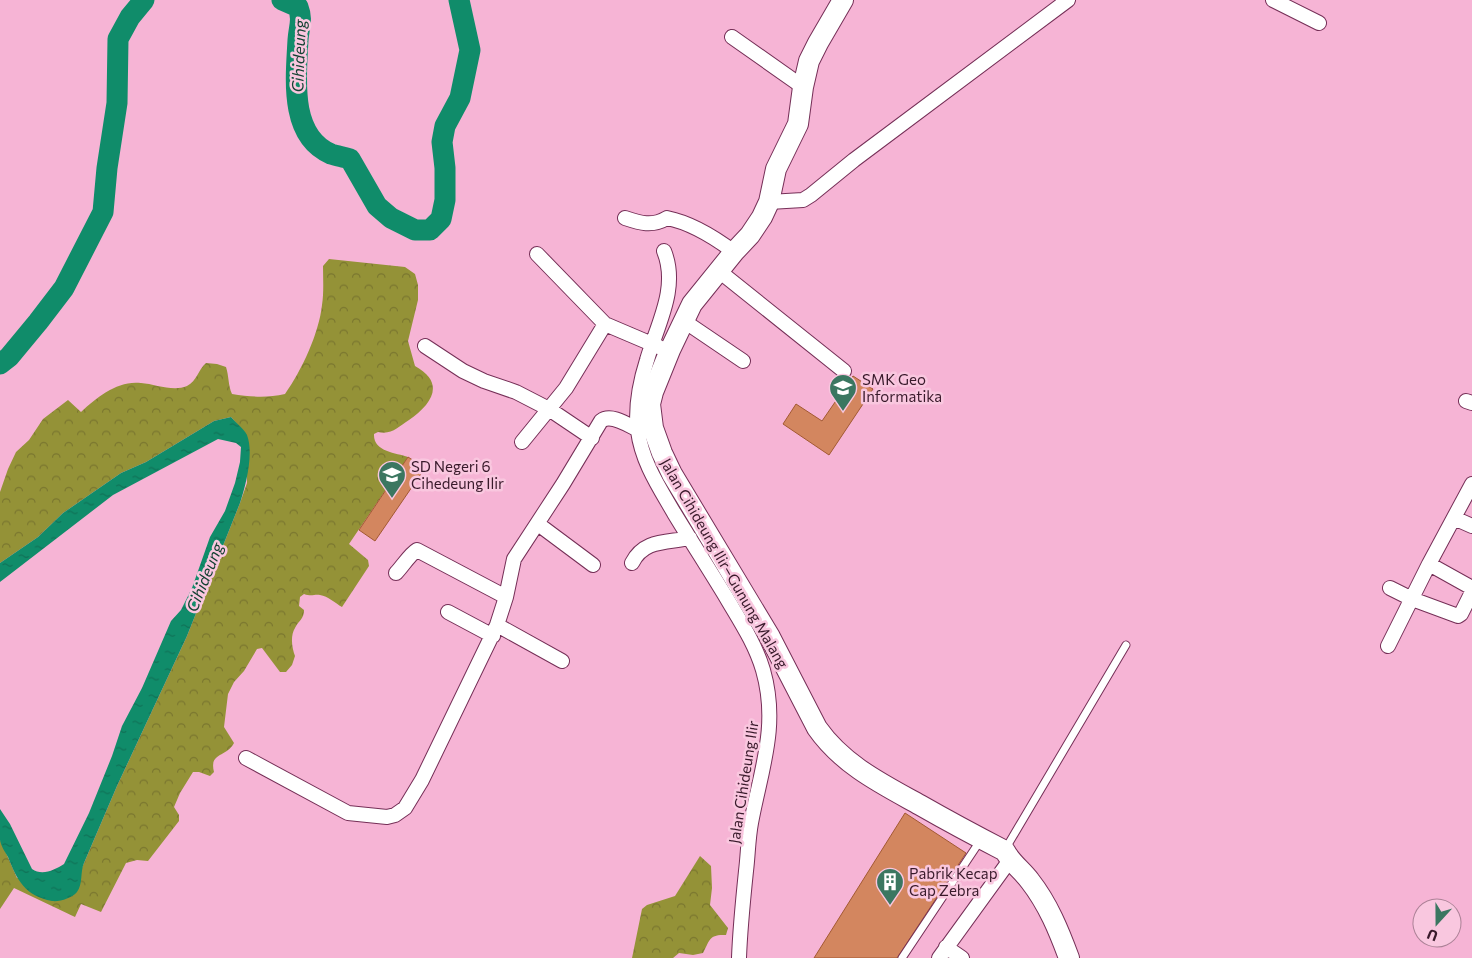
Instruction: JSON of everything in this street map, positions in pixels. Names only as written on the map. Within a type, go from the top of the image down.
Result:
[{"type":"main road","name":"Jalan Cihideung Ilir–Gunung Malang","points":[[843,0],[818,43],[810,61],[803,87],[798,124],[776,169],[775,202],[692,304],[684,321],[660,347],[650,404],[653,428],[672,474],[770,637],[817,728],[828,744],[843,758],[877,782],[981,838],[1007,855],[1030,881],[1044,903],[1057,927],[1069,958]]},
{"type":"street","points":[[775,202],[803,200],[1068,0]]},
{"type":"street","points":[[1273,0],[1319,23]]},
{"type":"street","points":[[732,37],[803,87]]},
{"type":"street","points":[[625,218],[645,224],[658,223],[667,218],[672,219],[694,227],[734,252]]},
{"type":"street","name":"Jalan Cihideung Ilir","points":[[664,251],[668,260],[670,276],[660,347],[640,386],[638,430],[644,458],[651,473],[751,638],[759,656],[767,686],[770,709],[770,725],[763,774],[751,823],[739,958]]},
{"type":"street","points":[[537,254],[605,324],[660,347]]},
{"type":"street","points":[[719,271],[844,371]]},
{"type":"street","points":[[684,321],[743,361]]},
{"type":"street","points":[[522,442],[566,388],[605,324]]},
{"type":"street","points":[[425,346],[470,374],[516,392],[549,409],[592,438]]},
{"type":"street","points":[[246,758],[348,813],[387,817],[395,815],[405,808],[422,780],[495,631],[506,597],[514,559],[526,539],[538,524],[592,438],[600,421],[604,418],[611,418],[638,430]]},
{"type":"street","points":[[1388,646],[1472,484]]},
{"type":"street","points":[[1454,518],[1472,526]]},
{"type":"street","points":[[538,524],[593,565]]},
{"type":"street","points":[[632,562],[637,553],[644,547],[656,543],[690,538]]},
{"type":"street","points":[[396,573],[413,552],[417,550],[506,597]]},
{"type":"street","points":[[1429,564],[1472,588]]},
{"type":"street","points":[[1390,588],[1412,599],[1458,616],[1461,614],[1472,592]]},
{"type":"street","points":[[448,612],[562,661]]},
{"type":"street","points":[[767,686],[790,676]]},
{"type":"street","points":[[962,958],[942,953],[1007,855]]},
{"type":"lane","points":[[1007,855],[1126,645]]},
{"type":"lane","points":[[902,958],[981,838]]},
{"type":"green space","points":[[329,259],[405,267],[415,274],[418,285],[418,300],[408,341],[415,366],[425,373],[433,386],[429,400],[417,414],[395,430],[374,434],[377,445],[381,448],[408,457],[349,544],[368,560],[369,566],[342,607],[323,596],[304,594],[300,597],[299,606],[304,610],[304,613],[293,631],[292,642],[295,656],[292,665],[286,672],[280,672],[262,648],[257,649],[228,694],[224,727],[234,743],[231,748],[216,758],[213,766],[214,772],[210,776],[193,772],[174,807],[179,815],[179,821],[148,861],[137,860],[126,863],[101,912],[81,904],[75,917],[14,888],[0,909],[0,839],[17,878],[81,876],[81,870],[117,786],[187,636],[247,483],[246,434],[231,417],[214,421],[146,462],[121,473],[63,513],[38,537],[0,563],[0,492],[16,452],[29,440],[43,419],[68,400],[81,412],[101,395],[124,384],[141,383],[182,388],[193,381],[206,363],[226,367],[232,394],[259,397],[285,394],[298,374],[317,327],[323,300],[323,266]]},
{"type":"green space","points":[[700,856],[711,866],[712,888],[710,905],[728,928],[726,935],[713,937],[703,953],[693,955],[679,953],[673,958],[632,958],[642,909],[647,905],[675,896]]},
{"type":"water","points":[[231,417],[246,433],[250,451],[245,487],[240,503],[187,636],[117,786],[84,863],[79,889],[72,896],[62,900],[52,901],[43,899],[23,886],[2,847],[0,840],[0,809],[10,824],[32,869],[44,872],[64,864],[89,813],[122,726],[142,688],[171,621],[181,610],[192,588],[210,537],[225,511],[235,483],[241,447],[236,443],[218,439],[113,495],[0,582],[0,563],[38,537],[63,513],[121,473],[146,462],[214,421]]},
{"type":"building","name":"SMK Geo Informatika","points":[[853,376],[873,389],[829,455],[783,424],[796,404],[822,421]]},
{"type":"building","name":"SD Negeri 6 Cihedeung Ilir","points":[[408,457],[425,468],[375,541],[359,530]]},
{"type":"building","name":"Pabrik Kecap Cap Zebra","points":[[905,813],[966,853],[897,958],[814,958]]},
{"type":"waterway","name":"Cihideung","points":[[0,364],[9,357],[64,288],[103,212],[107,168],[117,103],[118,39],[130,17],[144,0]]},
{"type":"waterway","name":"Cihideung","points":[[282,0],[298,7],[299,12],[296,88],[302,120],[308,134],[317,145],[331,154],[350,159],[377,206],[391,218],[415,230],[430,230],[441,219],[445,200],[445,168],[442,142],[445,126],[460,98],[470,50],[459,0]]},
{"type":"place","name":"SMK Geo Informatika","points":[[843,412]]},
{"type":"place","name":"SD Negeri 6 Cihedeung Ilir","points":[[392,499]]},
{"type":"place","name":"Pabrik Kecap Cap Zebra","points":[[890,906]]}]
